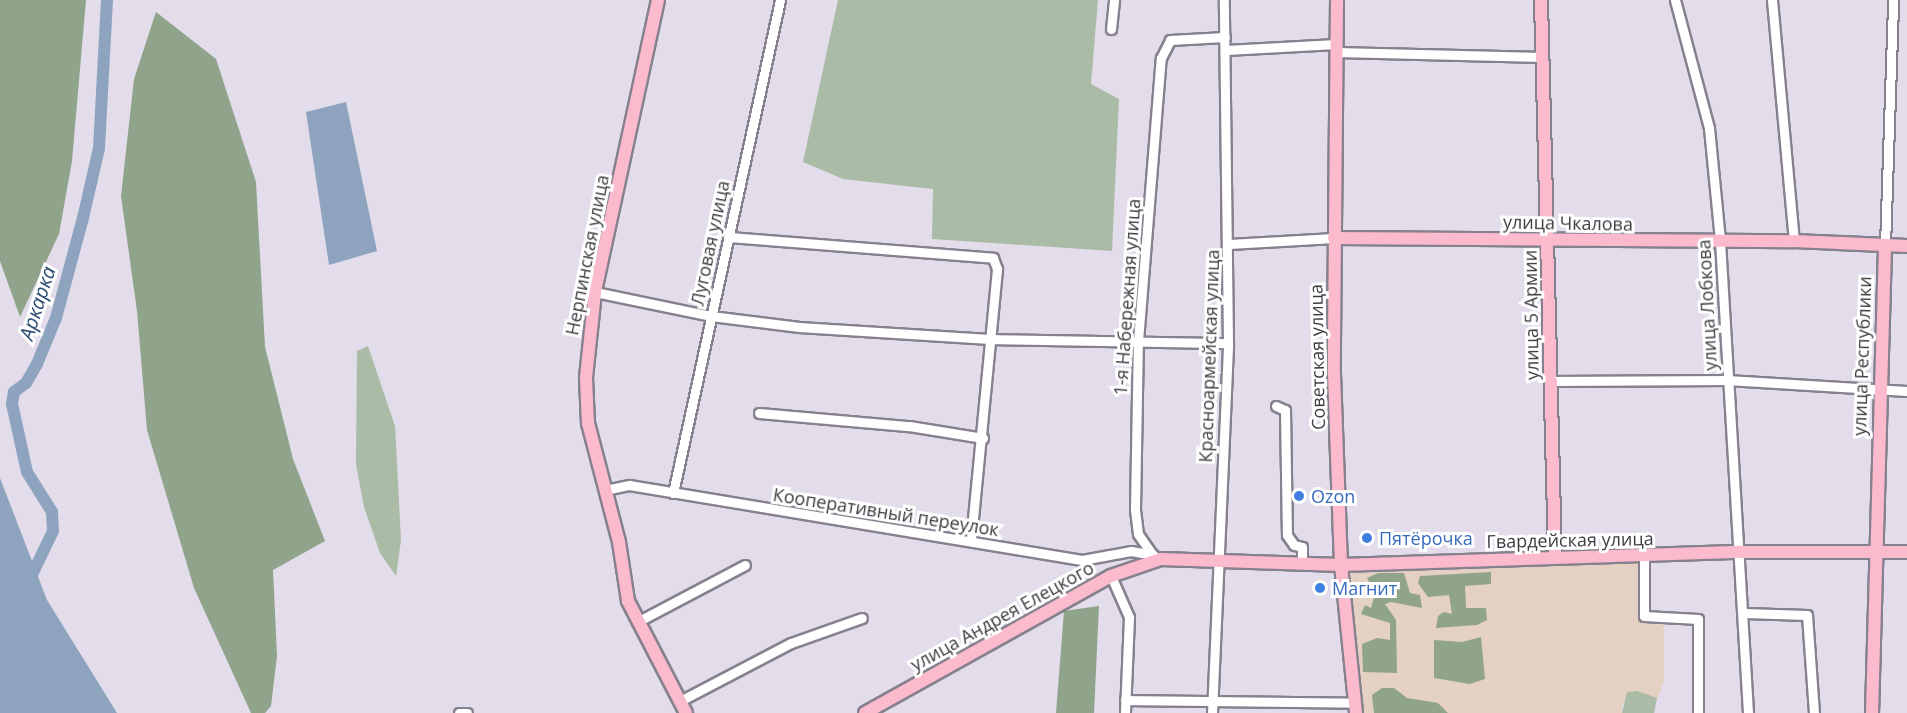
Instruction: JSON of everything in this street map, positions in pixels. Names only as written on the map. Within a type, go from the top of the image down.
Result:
[{"type":"main road","name":"Нерпинская улица","points":[[658,0],[595,292],[586,378],[588,423],[605,490],[628,601],[686,713]]},
{"type":"main road","name":"Советская улица","points":[[1336,0],[1334,374],[1341,565],[1355,708]]},
{"type":"main road","name":"улица 5 Армии","points":[[1541,0],[1555,557]]},
{"type":"main road","name":"улица Чкалова","points":[[1334,238],[1794,241],[1907,246]]},
{"type":"main road","name":"улица Республики","points":[[1872,713],[1878,389],[1885,246]]},
{"type":"main road","name":"Гвардейская улица","points":[[1157,556],[1341,565],[1555,557],[1644,557],[1741,552],[1907,552]]},
{"type":"main road","name":"улица Андрея Елецкого","points":[[865,713],[1111,576],[1157,556]]},
{"type":"street","name":"Луговая улица","points":[[673,493],[780,0]]},
{"type":"street","points":[[1112,29],[1114,0]]},
{"type":"street","name":"Красноармейская улица","points":[[1212,713],[1228,343],[1229,244],[1224,0]]},
{"type":"street","name":"улица Лобкова","points":[[1675,0],[1709,128],[1720,241],[1727,380],[1741,552],[1748,713]]},
{"type":"street","points":[[1772,0],[1794,241]]},
{"type":"street","name":"улица Республики","points":[[1885,246],[1893,0]]},
{"type":"street","name":"1-я Набережная улица","points":[[1157,556],[1138,534],[1135,509],[1138,341],[1161,58],[1170,40],[1226,38]]},
{"type":"street","points":[[1226,50],[1336,48],[1543,57]]},
{"type":"street","points":[[729,237],[993,258],[997,269],[983,438],[971,541]]},
{"type":"street","name":"улица Чкалова","points":[[1229,244],[1334,238]]},
{"type":"street","points":[[595,292],[711,316],[799,327],[990,339],[1228,343]]},
{"type":"street","points":[[1551,381],[1727,380],[1907,392]]},
{"type":"street","name":"Советская улица","points":[[1276,406],[1285,410],[1287,535],[1294,545],[1302,547],[1302,564]]},
{"type":"street","points":[[759,413],[909,426],[983,438]]},
{"type":"street","name":"Кооперативный переулок","points":[[605,490],[629,485],[1082,560],[1131,551],[1157,556]]},
{"type":"street","points":[[1644,557],[1644,616],[1698,619],[1698,713]]},
{"type":"street","points":[[637,622],[745,565]]},
{"type":"street","points":[[1111,576],[1129,617],[1125,713]]},
{"type":"street","points":[[1744,613],[1807,615],[1814,713]]},
{"type":"street","points":[[680,701],[771,652],[862,618]]},
{"type":"street","points":[[1125,700],[1355,708]]},
{"type":"street","points":[[459,713],[467,713]]},
{"type":"shaded area","points":[[1644,557],[1644,616],[1664,617],[1664,681],[1657,700],[1622,703],[1622,713],[1356,713],[1341,565]]},
{"type":"green space","points":[[0,0],[86,0],[72,161],[59,234],[20,317],[0,261]]},
{"type":"green space","points":[[838,0],[1098,0],[1091,84],[1119,99],[1112,251],[932,239],[933,189],[843,179],[803,162]]},
{"type":"green space","points":[[156,12],[216,59],[256,182],[265,347],[293,459],[325,541],[273,570],[277,656],[271,706],[265,713],[251,713],[194,588],[147,430],[137,311],[121,196],[134,79]]},
{"type":"green space","points":[[368,346],[395,426],[401,540],[396,576],[380,553],[364,507],[356,464],[357,351]]},
{"type":"green space","points":[[1491,572],[1491,584],[1465,586],[1466,608],[1486,608],[1487,620],[1477,625],[1436,628],[1438,616],[1444,612],[1452,614],[1449,595],[1428,597],[1418,583],[1420,576]]},
{"type":"green space","points":[[1378,573],[1404,573],[1410,593],[1420,595],[1422,608],[1391,602],[1385,604],[1396,620],[1397,673],[1363,672],[1362,644],[1377,638],[1390,640],[1390,623],[1361,614],[1365,605],[1371,608],[1375,594],[1367,578]]},
{"type":"green space","points":[[1099,606],[1094,713],[1056,713],[1064,611]]},
{"type":"green space","points":[[1481,637],[1485,679],[1470,684],[1434,678],[1434,640],[1462,642]]},
{"type":"green space","points":[[1382,688],[1394,688],[1407,698],[1438,703],[1448,713],[1374,713],[1372,695]]},
{"type":"green space","points":[[1637,691],[1657,698],[1654,713],[1622,713],[1627,692]]},
{"type":"water","points":[[346,102],[377,251],[329,265],[306,112]]},
{"type":"water","points":[[0,478],[47,600],[117,713],[0,713]]},
{"type":"waterway","name":"Аркарка","points":[[28,583],[53,531],[52,512],[27,472],[12,404],[14,392],[26,383],[37,364],[56,318],[83,218],[99,148],[107,0]]},
{"type":"place","name":"Ozon","points":[[1299,496]]},
{"type":"place","name":"Пятёрочка","points":[[1367,538]]},
{"type":"place","name":"Магнит","points":[[1320,588]]}]
